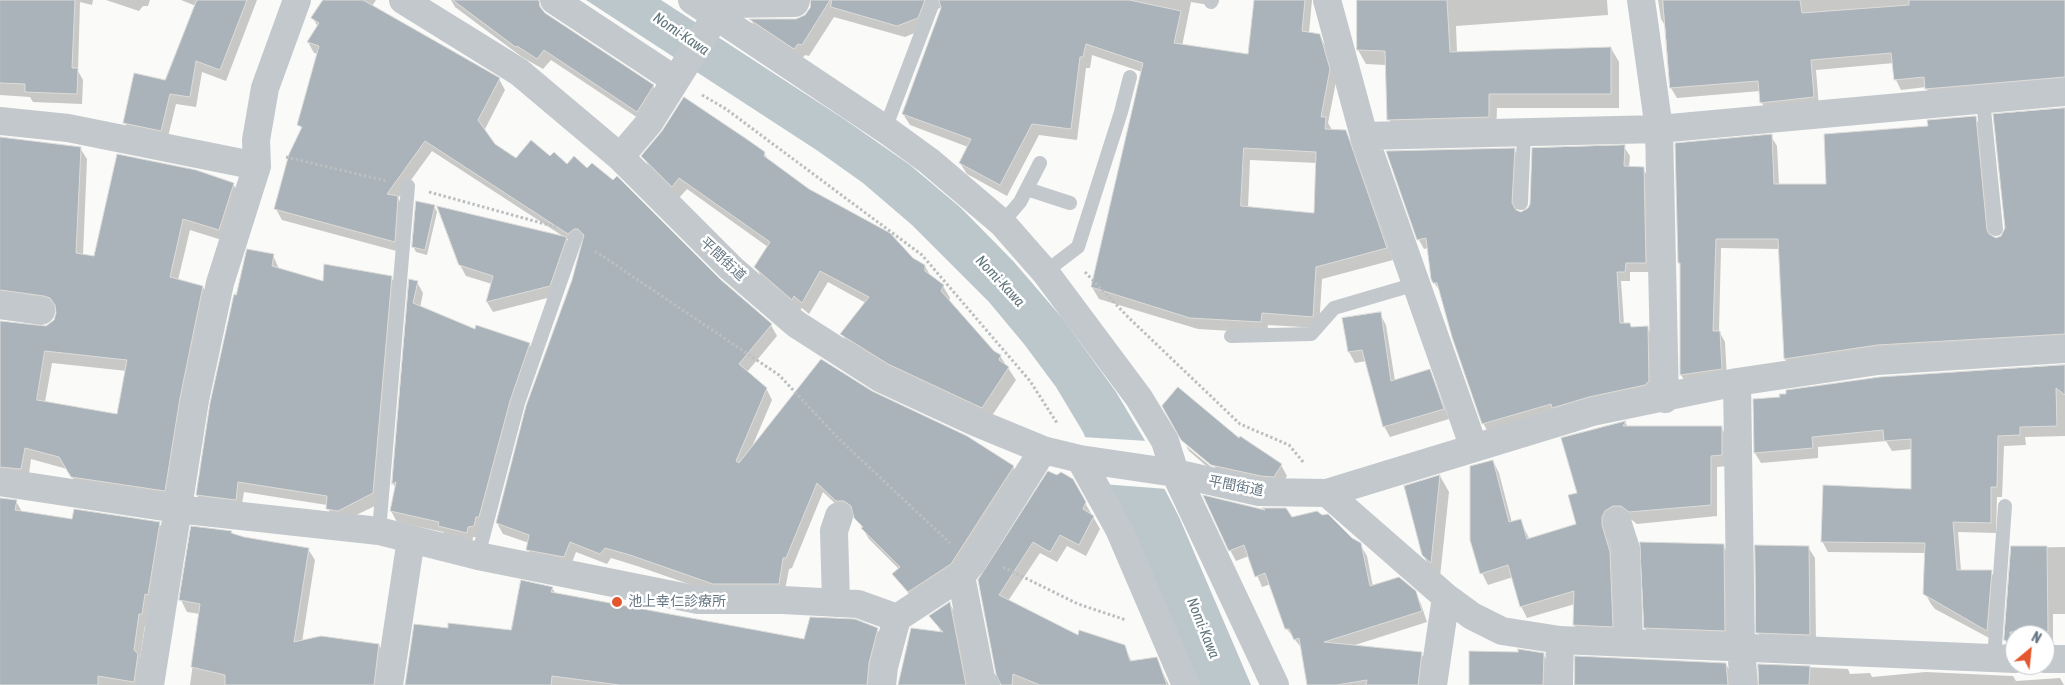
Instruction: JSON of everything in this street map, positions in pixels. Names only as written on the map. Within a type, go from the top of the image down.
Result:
[{"type":"street","points":[[150,685],[195,400],[220,283],[257,166],[256,140],[266,88],[297,0]]},
{"type":"street","name":"平間街道","points":[[403,0],[519,72],[620,157],[731,268],[796,324],[880,378],[975,422],[1042,450],[1084,460],[1170,472],[1259,492],[1328,493],[1592,412],[1666,399],[1737,382],[1878,361],[2065,349]]},
{"type":"street","points":[[554,0],[677,78]]},
{"type":"street","points":[[620,157],[649,123],[677,78],[705,14],[726,4],[795,3],[796,0]]},
{"type":"street","points":[[1328,0],[1364,136],[1474,448]]},
{"type":"street","points":[[1641,0],[1659,130],[1666,399]]},
{"type":"street","points":[[705,14],[885,129],[929,161],[1002,223],[1045,272],[1139,398],[1165,441],[1170,472],[1275,685]]},
{"type":"street","points":[[1364,136],[1659,130],[2065,92]]},
{"type":"street","points":[[0,121],[68,128],[257,166]]},
{"type":"street","points":[[0,304],[40,311]]},
{"type":"street","points":[[1737,382],[1741,649],[1744,685]]},
{"type":"street","points":[[882,685],[884,667],[897,618],[970,564],[1042,450]]},
{"type":"street","points":[[1084,460],[1120,529],[1162,633],[1186,685]]},
{"type":"street","points":[[0,482],[177,509],[379,531],[478,556],[698,600],[858,604],[897,618]]},
{"type":"street","points":[[1328,493],[1446,597],[1472,616],[1502,631],[1560,640],[1629,641],[1741,649],[2004,659]]},
{"type":"street","points":[[836,603],[834,531],[838,516]]},
{"type":"street","points":[[1617,521],[1626,550],[1629,641]]},
{"type":"street","points":[[389,685],[411,539]]},
{"type":"street","points":[[970,564],[982,683],[986,685]]},
{"type":"street","points":[[1433,685],[1446,597]]},
{"type":"street","points":[[1559,685],[1560,640]]},
{"type":"lane","points":[[885,129],[932,5]]},
{"type":"lane","points":[[1045,272],[1078,246],[1121,112],[1130,77]]},
{"type":"lane","points":[[1983,100],[1996,230]]},
{"type":"lane","points":[[1521,203],[1524,133]]},
{"type":"lane","points":[[1002,223],[1020,202],[1040,163]]},
{"type":"lane","points":[[379,531],[408,186]]},
{"type":"lane","points":[[1027,189],[1070,203]]},
{"type":"lane","points":[[478,556],[518,403],[576,237]]},
{"type":"lane","points":[[1231,336],[1311,334],[1334,308],[1416,284]]},
{"type":"lane","points":[[2004,659],[2005,506]]},
{"type":"path","points":[[677,78],[726,109],[922,255],[1030,381],[1059,426]]},
{"type":"path","points":[[257,166],[270,154],[408,186],[563,229],[779,375],[838,438],[970,564],[1162,633]]},
{"type":"path","points":[[1067,254],[1129,318],[1240,424],[1289,445],[1328,493]]},
{"type":"water","name":"Nomi-Kawa","points":[[586,0],[661,0],[844,119],[910,165],[961,208],[1014,262],[1063,319],[1116,392],[1147,444],[1162,484],[1179,517],[1251,685],[1196,685],[1083,432],[1056,387],[989,302],[912,225],[863,183],[818,151]]},
{"type":"pier","points":[[1082,437],[1148,441],[1167,489],[1102,484]]},
{"type":"building","points":[[0,0],[75,0],[72,68],[78,68],[77,94],[25,92],[25,84],[0,83]]},
{"type":"building","points":[[197,0],[247,0],[220,70],[196,61],[190,97],[170,94],[161,131],[123,123],[134,73],[165,80]]},
{"type":"building","points":[[323,0],[363,0],[500,78],[478,120],[495,144],[516,158],[531,140],[550,156],[554,152],[567,164],[574,156],[587,168],[592,163],[613,180],[617,176],[720,279],[772,324],[739,364],[767,388],[736,461],[739,463],[821,359],[872,391],[967,436],[1014,466],[951,564],[908,592],[892,574],[900,567],[861,528],[863,527],[854,518],[851,506],[844,501],[836,501],[817,483],[786,558],[783,558],[779,584],[713,584],[630,555],[605,548],[600,554],[570,542],[564,557],[526,550],[529,535],[496,523],[526,406],[572,280],[584,235],[578,229],[574,229],[568,234],[425,141],[387,194],[398,196],[395,242],[274,209],[289,154],[302,127],[297,125],[319,46],[307,42],[319,23],[311,18]]},
{"type":"building","points":[[453,0],[539,0],[540,7],[545,13],[654,85],[637,112],[544,50],[537,59],[516,47]]},
{"type":"building","points":[[811,0],[830,0],[802,45],[798,44],[794,49],[749,19],[796,19],[805,15],[810,8]]},
{"type":"building","points":[[832,0],[925,0],[918,18],[897,26],[831,7]]},
{"type":"building","points":[[939,0],[1129,0],[1181,11],[1174,43],[1248,54],[1254,0],[1305,0],[1302,31],[1320,34],[1330,69],[1321,117],[1326,117],[1325,129],[1346,130],[1387,248],[1316,267],[1313,317],[1262,313],[1261,322],[1190,318],[1091,287],[1143,63],[1086,44],[1083,57],[1080,57],[1071,129],[1032,124],[1000,185],[959,163],[971,139],[902,114],[941,8]],"holes":[[[1244,148],[1316,152],[1314,213],[1241,206]]]},
{"type":"building","points":[[1357,0],[1447,0],[1450,52],[1611,47],[1611,94],[1489,94],[1489,117],[1387,120],[1385,51],[1357,50]]},
{"type":"building","points":[[1663,0],[1800,0],[1802,13],[1909,5],[1909,0],[2065,0],[2065,77],[1925,89],[1924,77],[1894,80],[1891,53],[1811,60],[1814,97],[1760,103],[1758,81],[1670,88]]},
{"type":"building","points":[[684,97],[765,152],[764,156],[809,189],[890,233],[913,258],[925,265],[925,271],[944,285],[941,291],[994,351],[1001,355],[999,360],[1009,367],[982,408],[888,364],[840,334],[869,297],[820,271],[802,303],[794,296],[792,300],[754,267],[770,242],[679,178],[672,187],[641,156],[662,131]]},
{"type":"building","points":[[2065,108],[2065,334],[1877,345],[1784,359],[1778,239],[1716,239],[1713,331],[1720,331],[1722,369],[1680,375],[1680,263],[1678,263],[1675,143],[1772,134],[1774,184],[1826,184],[1824,134],[1928,126],[1927,120],[1976,116],[1987,230],[1989,234],[1996,238],[2001,236],[2005,228],[1993,114]]},
{"type":"building","points":[[0,137],[81,147],[76,253],[94,256],[117,154],[196,170],[234,183],[219,230],[183,219],[170,277],[203,286],[180,398],[165,491],[71,477],[59,457],[25,448],[21,469],[0,467],[0,321],[46,326],[54,320],[56,313],[55,305],[50,298],[0,290]],"holes":[[[45,351],[127,360],[117,414],[37,400]]]},
{"type":"building","points":[[1625,145],[1624,166],[1644,167],[1646,263],[1626,263],[1625,272],[1617,272],[1620,323],[1630,323],[1631,327],[1648,326],[1649,381],[1645,385],[1589,397],[1552,408],[1551,404],[1482,424],[1452,337],[1437,283],[1433,283],[1431,279],[1426,238],[1417,240],[1386,151],[1515,148],[1512,203],[1516,210],[1521,212],[1528,208],[1530,204],[1532,148]]},
{"type":"building","points":[[416,201],[435,205],[425,250],[412,247]]},
{"type":"building","points":[[437,206],[567,237],[550,286],[486,302],[493,276],[459,265]]},
{"type":"building","points":[[247,249],[274,254],[272,266],[323,281],[324,264],[392,276],[373,493],[338,511],[326,509],[327,496],[238,482],[236,500],[196,495],[210,403],[234,294],[236,295]]},
{"type":"building","points":[[409,279],[418,281],[413,303],[475,329],[476,325],[530,343],[510,401],[479,517],[476,517],[474,526],[468,527],[467,533],[438,526],[439,522],[390,511],[396,482],[392,484]]},
{"type":"building","points":[[1381,312],[1391,381],[1430,369],[1444,409],[1383,427],[1362,350],[1348,352],[1342,318]]},
{"type":"building","points":[[2065,365],[2065,395],[2056,388],[2057,426],[2020,427],[2020,435],[1998,436],[1997,487],[1991,487],[1991,523],[1953,522],[1957,570],[1992,570],[1987,631],[1923,594],[1925,543],[1821,542],[1823,485],[1911,489],[1911,439],[1884,441],[1883,430],[1812,437],[1813,448],[1754,453],[1753,399],[1780,397],[1779,394],[1786,394],[1786,390],[1880,377]]},
{"type":"building","points":[[1178,387],[1239,438],[1240,436],[1282,464],[1274,477],[1211,465],[1181,440],[1162,406]]},
{"type":"building","points":[[1626,421],[1623,426],[1722,426],[1722,455],[1711,456],[1711,505],[1629,512],[1621,506],[1613,506],[1605,511],[1602,517],[1602,525],[1610,552],[1613,627],[1573,625],[1574,591],[1520,607],[1508,565],[1480,574],[1470,540],[1470,466],[1493,460],[1509,522],[1521,519],[1527,539],[1576,524],[1568,495],[1577,493],[1561,438]]},
{"type":"building","points":[[1048,471],[1057,475],[1061,472],[1073,479],[1086,502],[1083,509],[1094,516],[1079,545],[1060,535],[1050,552],[1033,542],[999,595],[1078,635],[1079,630],[1125,645],[1130,661],[1157,657],[1167,685],[1040,685],[1013,674],[1012,685],[1001,685],[996,674],[978,580]]},
{"type":"building","points":[[1440,475],[1431,563],[1422,555],[1404,486]]},
{"type":"building","points":[[1203,495],[1265,510],[1262,508],[1286,508],[1292,517],[1317,511],[1322,515],[1328,514],[1352,538],[1361,543],[1370,586],[1399,577],[1416,591],[1422,611],[1324,642],[1422,652],[1418,685],[1366,685],[1367,680],[1336,685],[1307,685],[1299,638],[1294,640],[1289,629],[1285,629],[1265,573],[1255,577],[1244,545],[1229,551]]},
{"type":"building","points":[[0,498],[17,500],[15,510],[72,519],[74,509],[160,522],[148,595],[145,594],[142,614],[139,614],[134,650],[138,654],[134,682],[98,676],[98,685],[0,685]]},
{"type":"building","points":[[191,526],[232,531],[231,533],[244,537],[309,548],[294,642],[321,636],[379,644],[374,685],[225,685],[225,675],[191,667],[200,604],[179,600]]},
{"type":"building","points":[[1640,542],[1724,544],[1725,631],[1644,628]]},
{"type":"building","points":[[1755,545],[1809,546],[1810,635],[1756,633]]},
{"type":"building","points":[[2011,546],[2047,546],[2048,625],[2005,625]]},
{"type":"building","points":[[521,580],[553,587],[551,592],[804,639],[810,617],[855,619],[878,628],[869,663],[867,685],[620,685],[552,676],[551,685],[405,685],[414,624],[448,628],[448,623],[511,630]]},
{"type":"building","points":[[950,602],[966,685],[898,685],[911,628],[943,632],[929,616]]},
{"type":"building","points":[[1518,649],[1544,653],[1543,685],[1469,685],[1469,651],[1518,652]]},
{"type":"building","points":[[1575,656],[1726,663],[1728,685],[1575,685]]},
{"type":"building","points":[[1758,664],[1810,666],[1809,685],[1759,685]]},
{"type":"place","name":"池上幸仁診療所","points":[[617,602]]}]
